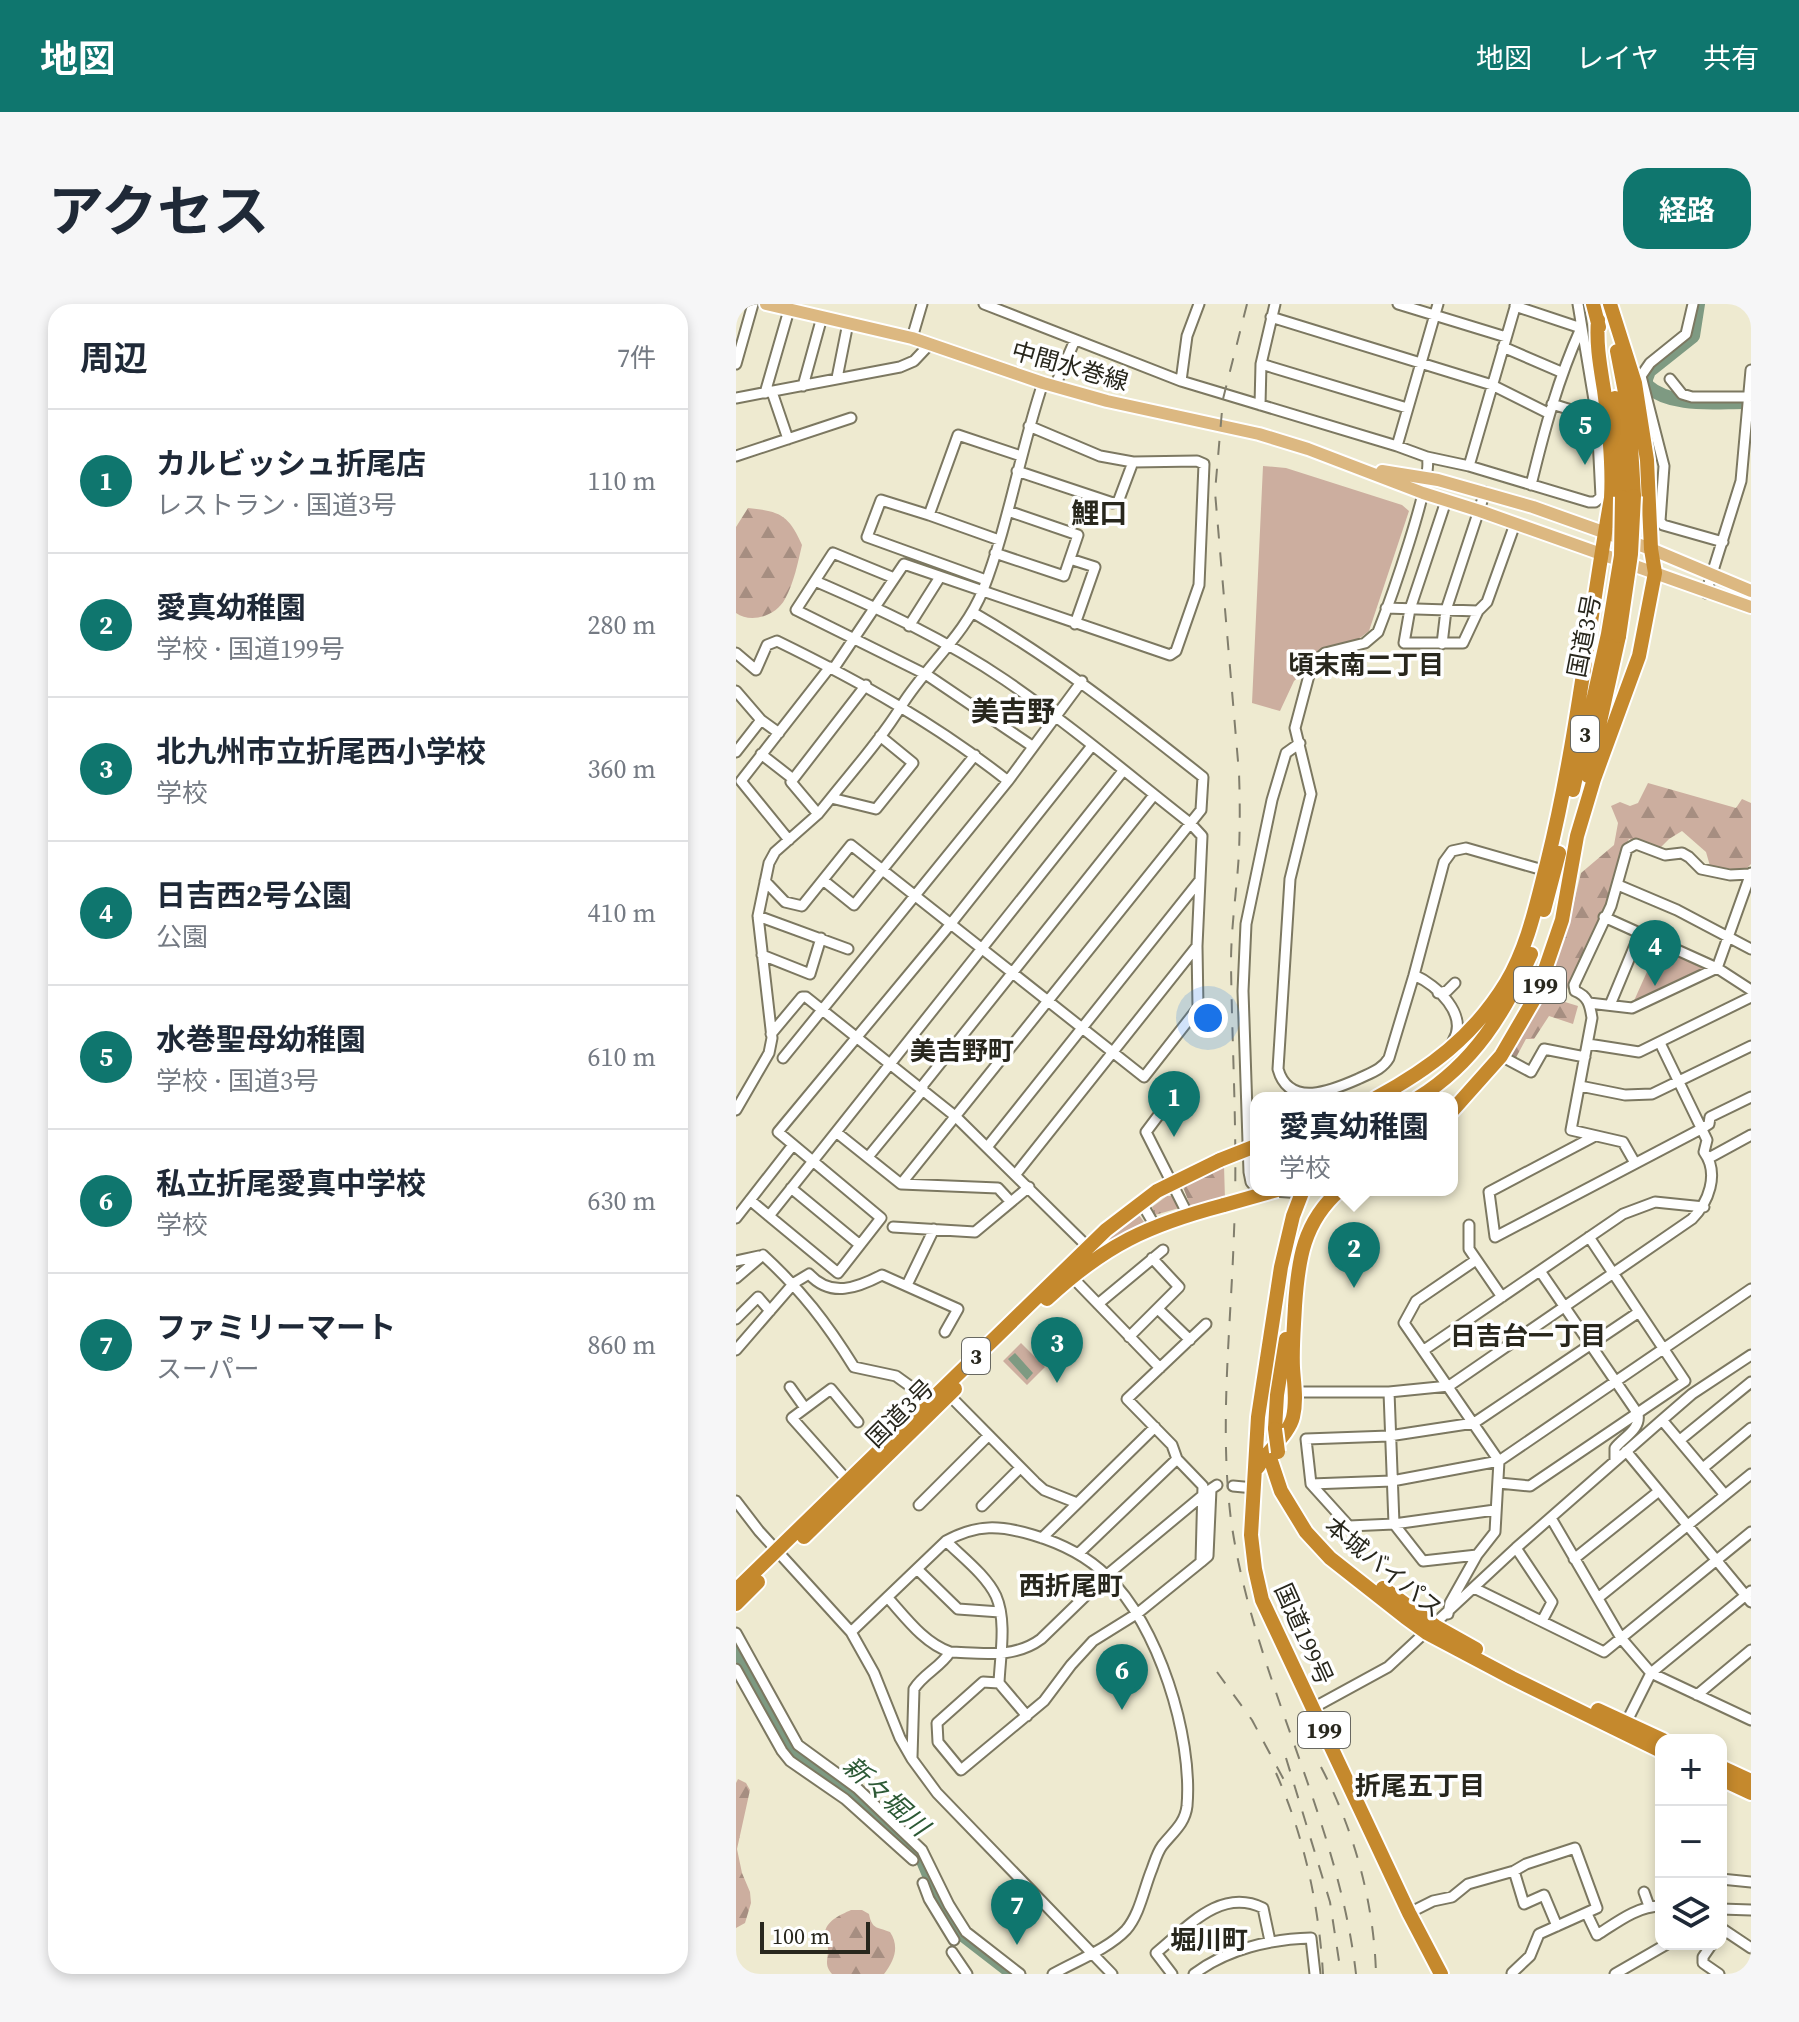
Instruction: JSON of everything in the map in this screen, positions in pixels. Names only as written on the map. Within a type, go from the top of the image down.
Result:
[{"type":"highway","name":"国道3号","points":[[1394,1092],[1452,1055],[1497,1008],[1531,954],[1550,891],[1614,635],[1621,556],[1622,497],[1613,387],[1593,304]]},
{"type":"highway","name":"国道3号","points":[[1458,1092],[1491,1056],[1529,993],[1551,930],[1577,836],[1631,554],[1634,496],[1632,440],[1607,304]]},
{"type":"highway","points":[[1577,836],[1594,779],[1639,656],[1655,573],[1642,419],[1625,347],[1607,304]]},
{"type":"highway","points":[[1404,1092],[1472,1047],[1507,981],[1536,911],[1562,801],[1613,471],[1596,345],[1598,320]]},
{"type":"highway","name":"199","points":[[1458,1104],[1501,1056],[1536,996],[1562,920],[1577,836]]},
{"type":"highway","name":"199","points":[[1426,1092],[1451,1074],[1484,1040],[1508,1003],[1531,954]]},
{"type":"highway","points":[[1403,1092],[1473,1028],[1507,981]]},
{"type":"highway","name":"国道3号","points":[[736,1604],[753,1580],[1141,1202],[1173,1182],[1250,1149]]},
{"type":"highway","name":"国道3号","points":[[780,1554],[848,1481],[934,1404],[949,1395],[1072,1277],[1092,1252],[1155,1226],[1256,1196]]},
{"type":"highway","name":"国道199号","points":[[1301,1196],[1281,1267],[1258,1417],[1251,1535],[1258,1585],[1262,1600],[1439,1973]]},
{"type":"highway","name":"本城バイパス","points":[[1301,1196],[1292,1233],[1268,1392],[1274,1444],[1287,1481],[1312,1526],[1431,1629],[1556,1691],[1655,1747]]},
{"type":"highway","name":"国道199号","points":[[1255,1477],[1263,1458],[1291,1421],[1295,1392],[1293,1348],[1298,1264],[1312,1223],[1334,1196]]},
{"type":"highway","name":"本城バイパス","points":[[1274,1444],[1277,1395],[1298,1264]]},
{"type":"highway","name":"国道3号","points":[[736,1590],[753,1580]]},
{"type":"highway","name":"本城バイパス","points":[[1624,1728],[1655,1738]]},
{"type":"highway","points":[[1727,1770],[1751,1781]]},
{"type":"highway","points":[[1727,1782],[1751,1793]]},
{"type":"main road","name":"中間水巻線","points":[[766,304],[912,338],[1049,385],[1188,420],[1259,434],[1363,468],[1423,493],[1751,607]]},
{"type":"main road","name":"中間水巻線","points":[[1363,468],[1485,492],[1651,549],[1751,591]]},
{"type":"street","points":[[736,364],[753,304]]},
{"type":"street","points":[[912,338],[922,304]]},
{"type":"street","points":[[984,304],[1181,381],[1427,457],[1595,502],[1601,497],[1597,418],[1578,304]]},
{"type":"street","points":[[1181,381],[1187,336],[1199,304]]},
{"type":"street","points":[[1260,405],[1261,364],[1275,304]]},
{"type":"street","points":[[1398,304],[1505,342],[1561,372]]},
{"type":"street","points":[[1397,446],[1438,304]]},
{"type":"street","points":[[1693,304],[1686,334],[1650,363],[1641,376],[1664,466],[1660,521],[1663,525],[1723,542]]},
{"type":"street","points":[[1469,466],[1516,305],[1581,328],[1561,372],[1531,485]]},
{"type":"street","points":[[788,439],[769,392],[789,310]]},
{"type":"street","points":[[803,386],[822,317]]},
{"type":"street","points":[[1271,317],[1492,385],[1550,408],[1597,418]]},
{"type":"street","points":[[837,378],[848,323]]},
{"type":"street","points":[[736,1110],[769,1053],[771,1034],[758,916],[768,869],[775,852],[818,814],[950,646],[972,612],[986,580],[1008,511],[1029,426],[1075,340]]},
{"type":"street","points":[[736,398],[900,367],[914,361],[930,344]]},
{"type":"street","points":[[1261,364],[1407,408]]},
{"type":"street","points":[[1706,593],[1746,477],[1751,370]]},
{"type":"street","points":[[1670,379],[1682,394],[1692,397],[1748,397]]},
{"type":"street","points":[[736,456],[851,418]]},
{"type":"street","points":[[789,840],[738,778],[832,667],[904,564],[1170,655],[1176,651],[1199,585],[1205,468],[1201,461],[1133,462],[1100,456],[1029,426]]},
{"type":"street","points":[[929,515],[958,435],[1021,456]]},
{"type":"street","points":[[1311,1092],[1286,1085],[1278,1069],[1290,879],[1311,794],[1295,728],[1312,664],[1325,653],[1370,640],[1378,632],[1423,493],[1429,465],[1427,457]]},
{"type":"street","points":[[1017,471],[1113,503],[1118,502],[1133,462]]},
{"type":"street","points":[[1442,644],[1446,610],[1485,492]]},
{"type":"street","points":[[986,580],[867,537],[881,500],[999,540]]},
{"type":"street","points":[[1446,501],[1410,609],[1404,643],[1463,643],[1478,611],[1487,602],[1515,524]]},
{"type":"street","points":[[995,553],[1064,576],[1078,535],[1008,511]]},
{"type":"street","points":[[894,578],[833,553],[796,610],[927,675],[1032,746]]},
{"type":"street","points":[[1070,559],[1095,567],[1075,624]]},
{"type":"street","points":[[909,626],[940,577]]},
{"type":"street","points":[[765,881],[785,902],[802,906],[851,845],[1144,1077],[1198,1008],[1197,946],[1202,836],[1190,823],[1006,681],[950,646],[815,581]]},
{"type":"street","points":[[1386,608],[1478,611]]},
{"type":"street","points":[[901,1184],[1201,810],[1203,777],[1082,681],[972,612]]},
{"type":"street","points":[[736,653],[756,670],[767,645],[777,641],[902,706],[1008,781]]},
{"type":"street","points":[[783,1058],[917,896],[1082,681]]},
{"type":"street","points":[[818,814],[791,782],[866,685]]},
{"type":"street","points":[[736,691],[761,720],[779,733]]},
{"type":"street","points":[[737,750],[761,720]]},
{"type":"street","points":[[831,798],[876,809],[913,763],[880,736]]},
{"type":"street","points":[[1250,1177],[1243,991],[1246,924],[1272,800],[1286,753],[1300,743]]},
{"type":"street","points":[[750,1200],[838,1273],[881,1218],[778,1132],[1091,747]]},
{"type":"street","points":[[761,754],[793,779]]},
{"type":"street","points":[[823,880],[854,905],[975,755]]},
{"type":"street","points":[[769,1216],[1123,771]]},
{"type":"street","points":[[868,1157],[1154,795]]},
{"type":"street","points":[[1536,868],[1543,863],[1554,816],[1562,801]]},
{"type":"street","points":[[1589,1003],[1632,1008],[1717,968],[1747,896],[1751,874],[1730,875],[1701,869],[1682,853],[1665,855],[1636,844],[1627,849],[1611,906],[1574,985],[1575,991],[1583,994],[1589,1003],[1592,1018],[1571,1130],[1623,1142],[1635,1163]]},
{"type":"street","points":[[1327,1092],[1385,1064],[1414,975],[1444,862],[1452,851],[1466,848],[1536,868],[1541,874],[1507,981]]},
{"type":"street","points":[[988,1146],[1200,880]]},
{"type":"street","points":[[1618,885],[1729,935],[1751,949]]},
{"type":"street","points":[[758,916],[848,949]]},
{"type":"street","points":[[1604,917],[1717,968],[1751,990]]},
{"type":"street","points":[[1610,1005],[1640,933]]},
{"type":"street","points":[[762,955],[810,974],[821,938]]},
{"type":"street","points":[[1016,1174],[1197,946]]},
{"type":"street","points":[[1403,1092],[1457,1033],[1457,1017],[1438,993],[1414,975]]},
{"type":"street","points":[[1438,993],[1447,991],[1455,983]]},
{"type":"street","points":[[771,1034],[802,997],[806,997],[955,1116],[1092,1252]]},
{"type":"street","points":[[1588,1044],[1639,1052],[1751,997]]},
{"type":"street","points":[[1295,1392],[1389,1392],[1449,1386],[1692,1219],[1704,1207],[1711,1185],[1709,1158],[1704,1152],[1707,1140],[1660,1043]]},
{"type":"street","points":[[1580,1086],[1625,1095],[1652,1094],[1751,1046]]},
{"type":"street","points":[[1501,1056],[1531,1072],[1544,1049],[1585,1057]]},
{"type":"street","points":[[1595,1136],[1489,1192],[1495,1237],[1701,1129],[1709,1124],[1710,1117],[1751,1097]]},
{"type":"street","points":[[1170,1100],[1146,1132],[1188,1215]]},
{"type":"street","points":[[836,1132],[901,1184],[998,1188],[1010,1201]]},
{"type":"street","points":[[1709,1158],[1751,1135]]},
{"type":"street","points":[[736,1218],[793,1145]]},
{"type":"street","points":[[893,1227],[975,1232],[1029,1187]]},
{"type":"street","points":[[791,1188],[860,1245]]},
{"type":"street","points":[[1141,1202],[1155,1226]]},
{"type":"street","points":[[1424,1350],[1623,1214],[1655,1202],[1704,1207]]},
{"type":"street","points":[[1469,1225],[1469,1249],[1502,1297]]},
{"type":"street","points":[[907,1285],[934,1229]]},
{"type":"street","points":[[1499,1483],[1530,1486],[1685,1381],[1589,1237]]},
{"type":"street","points":[[1098,1304],[1163,1250]]},
{"type":"street","points":[[763,1255],[794,1283],[821,1315],[854,1367],[896,1376],[934,1404]]},
{"type":"street","points":[[736,1261],[763,1255]]},
{"type":"street","points":[[736,1278],[763,1255]]},
{"type":"street","points":[[1129,1337],[1179,1287],[1152,1258]]},
{"type":"street","points":[[1448,1614],[1450,1603],[1477,1555],[1495,1532],[1499,1461],[1404,1323],[1416,1301],[1476,1260]]},
{"type":"street","points":[[1540,1271],[1638,1414],[1635,1428],[1615,1448],[1615,1461]]},
{"type":"street","points":[[736,1350],[794,1283],[809,1274],[816,1282],[832,1289],[857,1288],[882,1275],[907,1285],[958,1309],[945,1332]]},
{"type":"street","points":[[1072,1277],[1160,1368]]},
{"type":"street","points":[[1311,1484],[1392,1481],[1499,1461],[1751,1289]]},
{"type":"street","points":[[736,1319],[758,1297],[770,1311]]},
{"type":"street","points":[[1158,1309],[1190,1340]]},
{"type":"street","points":[[1495,1510],[1394,1524],[1349,1526],[1311,1484],[1306,1439],[1389,1436],[1474,1423],[1639,1312]]},
{"type":"street","points":[[1201,1562],[1203,1486],[1177,1459],[1172,1445],[1127,1399],[1206,1324]]},
{"type":"street","points":[[1313,1708],[1388,1667],[1516,1548],[1692,1394],[1751,1355]]},
{"type":"street","points":[[1680,1440],[1751,1382]]},
{"type":"street","points":[[790,1387],[805,1408]]},
{"type":"street","points":[[848,1481],[792,1418],[831,1389],[858,1422]]},
{"type":"street","points":[[1389,1392],[1394,1524],[1423,1561],[1477,1555]]},
{"type":"street","points":[[949,1395],[1044,1490],[1077,1503]]},
{"type":"street","points":[[1662,1420],[1725,1495]]},
{"type":"street","points":[[1042,1538],[1155,1427]]},
{"type":"street","points":[[1703,1468],[1751,1428]]},
{"type":"street","points":[[919,1505],[988,1436]]},
{"type":"street","points":[[1624,1728],[1651,1673],[1749,1596],[1626,1451]]},
{"type":"street","points":[[1078,1554],[1177,1459]]},
{"type":"street","points":[[982,1506],[1020,1468]]},
{"type":"street","points":[[1598,1598],[1751,1474]]},
{"type":"street","points":[[1233,1486],[1255,1477]]},
{"type":"street","points":[[999,1683],[983,1682],[937,1723],[938,1742],[961,1770],[1044,1701],[1093,1641],[1138,1613],[1208,1556],[1211,1489],[1217,1485]]},
{"type":"street","points":[[1574,1559],[1659,1491]]},
{"type":"street","points":[[888,1598],[928,1641],[950,1652],[1014,1653],[1029,1647],[1107,1575],[1202,1496]]},
{"type":"street","points":[[736,1501],[851,1632],[874,1673],[912,1759],[937,1793],[1112,1974]]},
{"type":"street","points":[[1551,1518],[1621,1638],[1651,1673],[1749,1716]]},
{"type":"street","points":[[851,1632],[946,1541],[963,1531],[994,1526],[1042,1538],[1078,1554],[1107,1575],[1138,1613],[1180,1720],[1187,1806],[1179,1827],[1160,1849],[1133,1920],[1120,1935],[1053,1974]]},
{"type":"street","points":[[1474,1588],[1604,1652],[1751,1532]]},
{"type":"street","points":[[946,1541],[997,1598],[1000,1612],[999,1683],[1027,1716]]},
{"type":"street","points":[[1516,1548],[1552,1602],[1542,1621]]},
{"type":"street","points":[[917,1569],[958,1609],[1000,1612]]},
{"type":"street","points":[[736,1633],[798,1745],[857,1788],[922,1850],[966,1932],[1020,1974]]},
{"type":"street","points":[[1697,1695],[1751,1650]]},
{"type":"street","points":[[912,1759],[914,1689],[950,1652]]},
{"type":"street","points":[[736,1669],[790,1761],[845,1799],[913,1860]]},
{"type":"street","points":[[1409,1913],[1433,1901],[1452,1897],[1468,1884],[1575,1848],[1597,1908],[1539,1934],[1530,1956],[1512,1973]]},
{"type":"street","points":[[1514,1871],[1524,1904],[1544,1895],[1557,1926]]},
{"type":"street","points":[[1727,1880],[1751,1882]]},
{"type":"street","points":[[923,1883],[954,1940]]},
{"type":"street","points":[[1644,1892],[1649,1906]]},
{"type":"street","points":[[1172,1974],[1156,1953],[1218,1905],[1243,1901],[1263,1908],[1270,1941]]},
{"type":"street","points":[[1587,1914],[1597,1935],[1649,1906],[1655,1906]]},
{"type":"street","points":[[1727,1909],[1751,1910]]},
{"type":"street","points":[[1727,1933],[1751,1948]]},
{"type":"street","points":[[1194,1974],[1222,1958],[1270,1941],[1311,1938],[1315,1974]]},
{"type":"street","points":[[1618,1974],[1657,1950]]},
{"type":"street","points":[[1708,1950],[1703,1963],[1719,1974]]},
{"type":"street","points":[[952,1952],[967,1974]]},
{"type":"green space","points":[[1263,466],[1286,468],[1402,505],[1409,511],[1369,631],[1343,651],[1315,662],[1294,681],[1280,711],[1252,703]]},
{"type":"green space","points":[[748,508],[782,516],[793,527],[802,545],[785,599],[776,610],[756,618],[736,613],[736,527]]},
{"type":"green space","points":[[1648,783],[1736,808],[1742,799],[1751,803],[1751,864],[1744,871],[1710,866],[1706,852],[1682,831],[1660,848],[1629,839],[1612,891],[1564,996],[1565,1002],[1578,1006],[1573,1024],[1549,1016],[1534,1039],[1526,1039],[1512,1065],[1504,1061],[1539,1005],[1567,931],[1581,873],[1614,845],[1618,823],[1611,806],[1620,802],[1630,806],[1638,803]]},
{"type":"green space","points":[[1659,945],[1705,969],[1633,1003]]},
{"type":"green space","points":[[1224,1165],[1225,1200],[1190,1205],[1183,1187],[1185,1184]]},
{"type":"green space","points":[[1167,1196],[1173,1196],[1179,1208],[1155,1215],[1152,1207]]},
{"type":"green space","points":[[1139,1215],[1144,1222],[1101,1245]]},
{"type":"green space","points":[[1021,1343],[1045,1367],[1027,1385],[1003,1361]]},
{"type":"green space","points":[[738,1779],[746,1783],[750,1790],[737,1849],[751,1903],[745,1923],[736,1928],[736,1783]]},
{"type":"green space","points":[[851,1910],[862,1910],[869,1914],[874,1925],[890,1932],[895,1943],[894,1954],[884,1974],[832,1974],[828,1968],[825,1932],[833,1920]]},
{"type":"shaded area","points":[[1015,1353],[1033,1373],[1027,1380],[1008,1359]]},
{"type":"shaded area","points":[[736,1639],[796,1747],[851,1786],[917,1847],[958,1925],[1018,1974],[1002,1974],[958,1940],[929,1893],[915,1860],[787,1754],[736,1662]]},
{"type":"waterway","points":[[1698,304],[1693,336],[1649,371],[1646,385],[1657,393],[1682,401],[1751,402]]},
{"type":"railway","points":[[1247,304],[1223,399],[1215,492],[1240,803],[1231,963],[1235,1165],[1226,1412],[1228,1484],[1242,1578],[1257,1635],[1332,1859],[1356,1974]]},
{"type":"railway","points":[[1217,1672],[1252,1720],[1284,1780]]},
{"type":"railway","points":[[1286,1758],[1330,1902],[1341,1974]]},
{"type":"railway","points":[[1321,1767],[1343,1816],[1360,1867],[1371,1920],[1376,1974]]},
{"type":"railway","points":[[1276,1773],[1295,1821],[1308,1871],[1318,1922],[1323,1974]]},
{"type":"place","name":"水巻聖母幼稚園","points":[[1585,465]]},
{"type":"place","name":"日吉西2号公園","points":[[1655,986]]},
{"type":"place","name":"カルビッシュ折尾店","points":[[1174,1137]]},
{"type":"place","name":"愛真幼稚園","points":[[1354,1288]]},
{"type":"place","name":"北九州市立折尾西小学校","points":[[1057,1383]]},
{"type":"place","name":"私立折尾愛真中学校","points":[[1122,1710]]},
{"type":"place","name":"ファミリーマート","points":[[1017,1945]]},
{"type":"district","name":"鯉口","points":[[1099,513]]},
{"type":"district","name":"頃末南二丁目","points":[[1366,665]]},
{"type":"district","name":"美吉野","points":[[1013,711]]},
{"type":"district","name":"美吉野町","points":[[962,1051]]},
{"type":"district","name":"日吉台一丁目","points":[[1528,1336]]},
{"type":"district","name":"西折尾町","points":[[1071,1586]]},
{"type":"district","name":"折尾五丁目","points":[[1420,1786]]},
{"type":"district","name":"堀川町","points":[[1209,1940]]},
{"type":"water label","name":"新々堀川","points":[[886,1796]]}]
